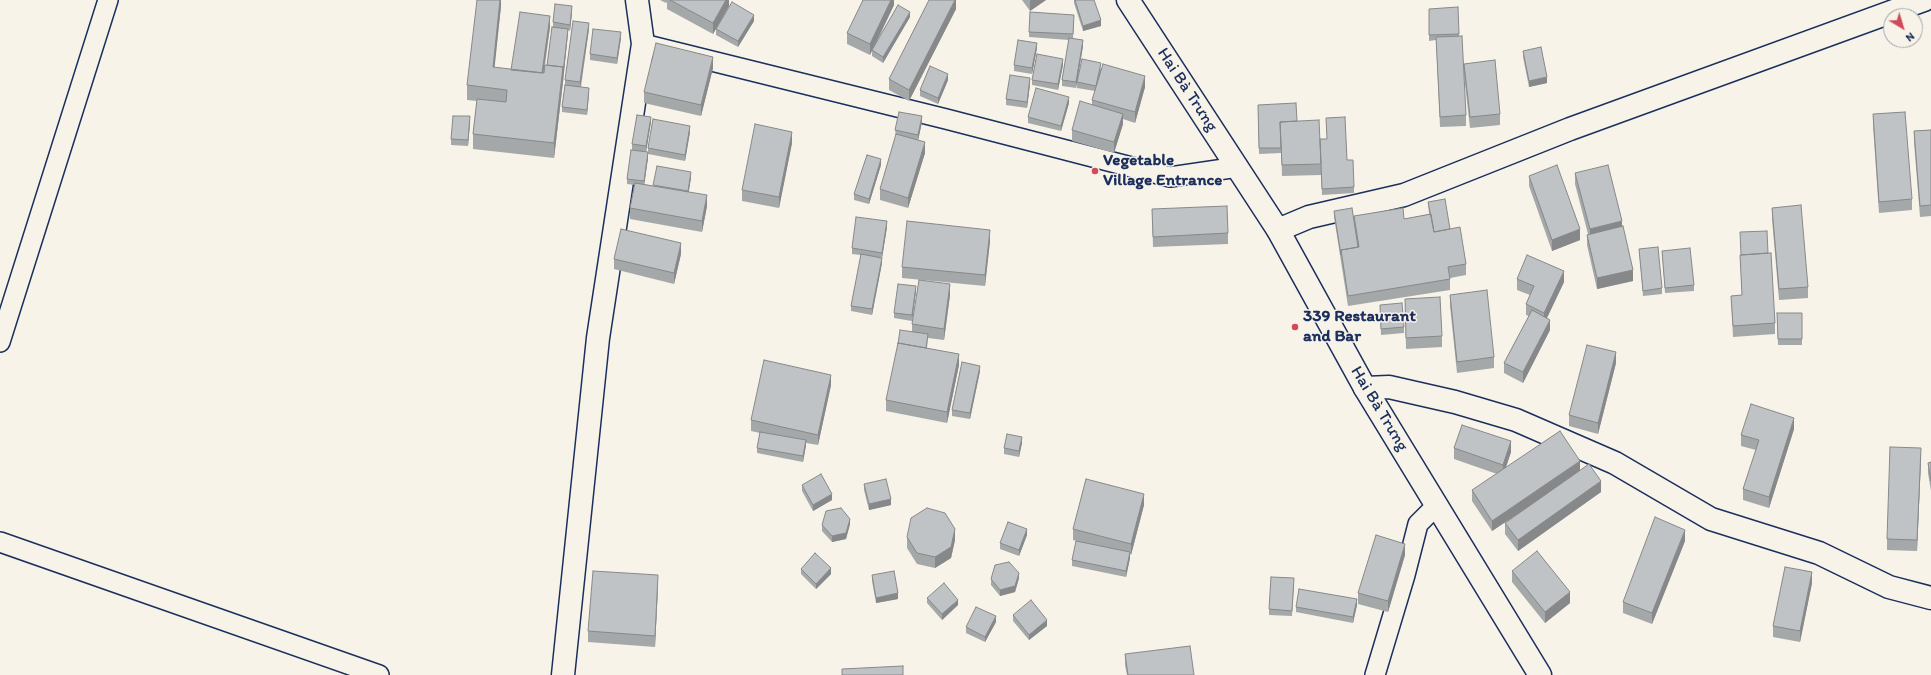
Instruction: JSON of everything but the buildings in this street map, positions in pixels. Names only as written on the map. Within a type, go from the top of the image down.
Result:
[{"type":"street","points":[[563,675],[598,338],[643,44],[637,0]]},
{"type":"street","name":"Hai Bà Trưng","points":[[1128,0],[1278,230],[1365,388],[1540,675]]},
{"type":"street","points":[[1278,230],[1309,216],[1404,195],[1570,129],[1924,0]]},
{"type":"street","points":[[1365,388],[1389,387],[1455,402],[1516,420],[1615,462],[1711,519],[1819,553],[1889,587],[1931,598]]},
{"type":"lane","points":[[0,342],[108,0]]},
{"type":"lane","points":[[643,44],[1170,177],[1238,167]]},
{"type":"lane","points":[[1375,675],[1406,575],[1418,524],[1437,505]]},
{"type":"lane","points":[[0,542],[379,675]]},
{"type":"place","name":"Vegetable Village Entrance","points":[[1095,171]]},
{"type":"place","name":"339 Restaurant and Bar","points":[[1295,327]]}]
